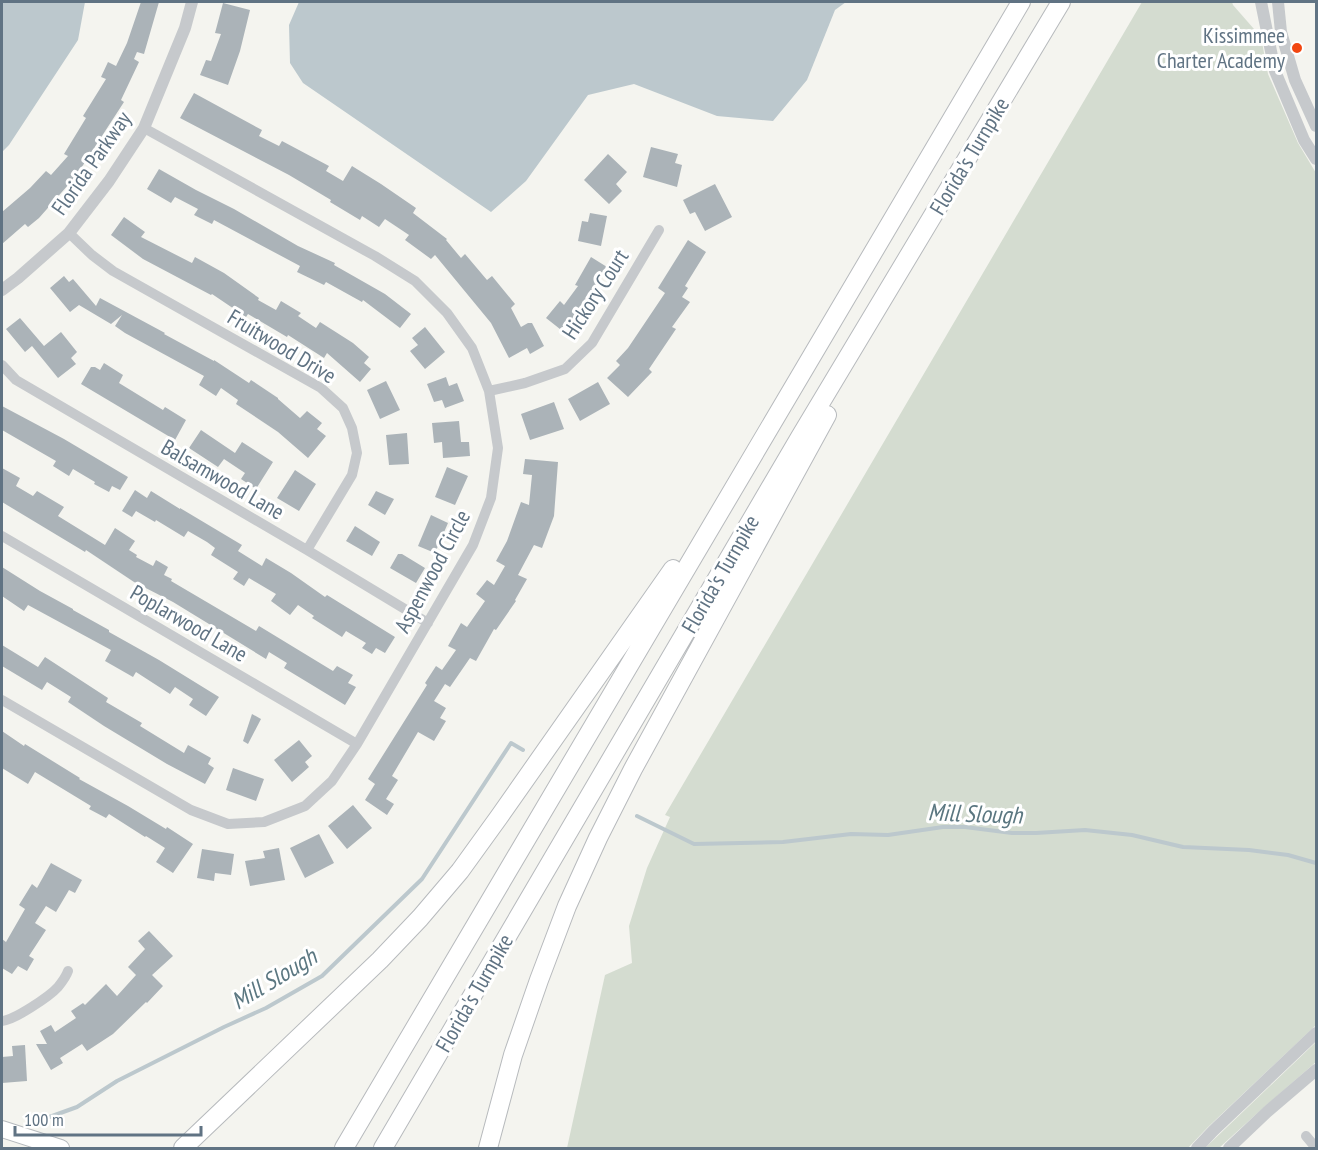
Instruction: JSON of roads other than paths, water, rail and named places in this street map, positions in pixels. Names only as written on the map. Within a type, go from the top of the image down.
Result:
[{"type":"highway","name":"Florida's Turnpike","points":[[344,1149],[1021,2]]},
{"type":"highway","name":"Florida's Turnpike","points":[[383,1149],[794,448],[1061,2]]},
{"type":"highway","points":[[488,1149],[520,1034],[567,906],[598,838],[633,769],[952,184]]},
{"type":"highway","points":[[183,1149],[380,960],[460,871],[674,567],[725,501]]},
{"type":"main road","points":[[2,1129],[61,1149]]},
{"type":"street","name":"Florida Parkway","points":[[2,290],[69,233],[109,181],[144,128],[185,28],[192,2]]},
{"type":"street","points":[[1261,2],[1275,70],[1304,140],[1317,159]]},
{"type":"street","points":[[1278,2],[1281,32],[1295,80],[1317,126]]},
{"type":"street","name":"Aspenwood Circle","points":[[2,700],[191,810],[228,824],[264,822],[305,806],[332,781],[357,744],[473,545],[491,498],[498,448],[489,391],[472,348],[447,313],[415,280],[144,128]]},
{"type":"street","name":"Hickory Court","points":[[489,391],[525,383],[566,369],[592,343],[658,230]]},
{"type":"street","name":"Fruitwood Drive","points":[[69,233],[113,271],[321,387],[343,408],[352,428],[357,453],[352,475],[307,550]]},
{"type":"street","name":"Balsamwood Lane","points":[[2,365],[16,380],[428,623]]},
{"type":"street","name":"Poplarwood Lane","points":[[2,536],[357,744]]},
{"type":"street","points":[[2,1021],[12,1019],[52,993],[68,971]]},
{"type":"street","points":[[1197,1149],[1213,1131],[1317,1034]]},
{"type":"street","points":[[1229,1149],[1267,1112],[1317,1070]]},
{"type":"street","points":[[1306,1136],[1316,1149]]},
{"type":"waterway","name":"Mill Slough","points":[[30,1124],[77,1107],[117,1081],[266,1008],[322,976],[422,879],[511,743],[523,750]]},
{"type":"waterway","name":"Mill Slough","points":[[637,816],[694,844],[783,842],[851,834],[888,835],[943,827],[965,827],[1012,833],[1085,830],[1132,835],[1183,847],[1249,850],[1288,855],[1316,863]]},
{"type":"place","name":"Kissimmee Charter Academy","points":[[1297,48]]}]
